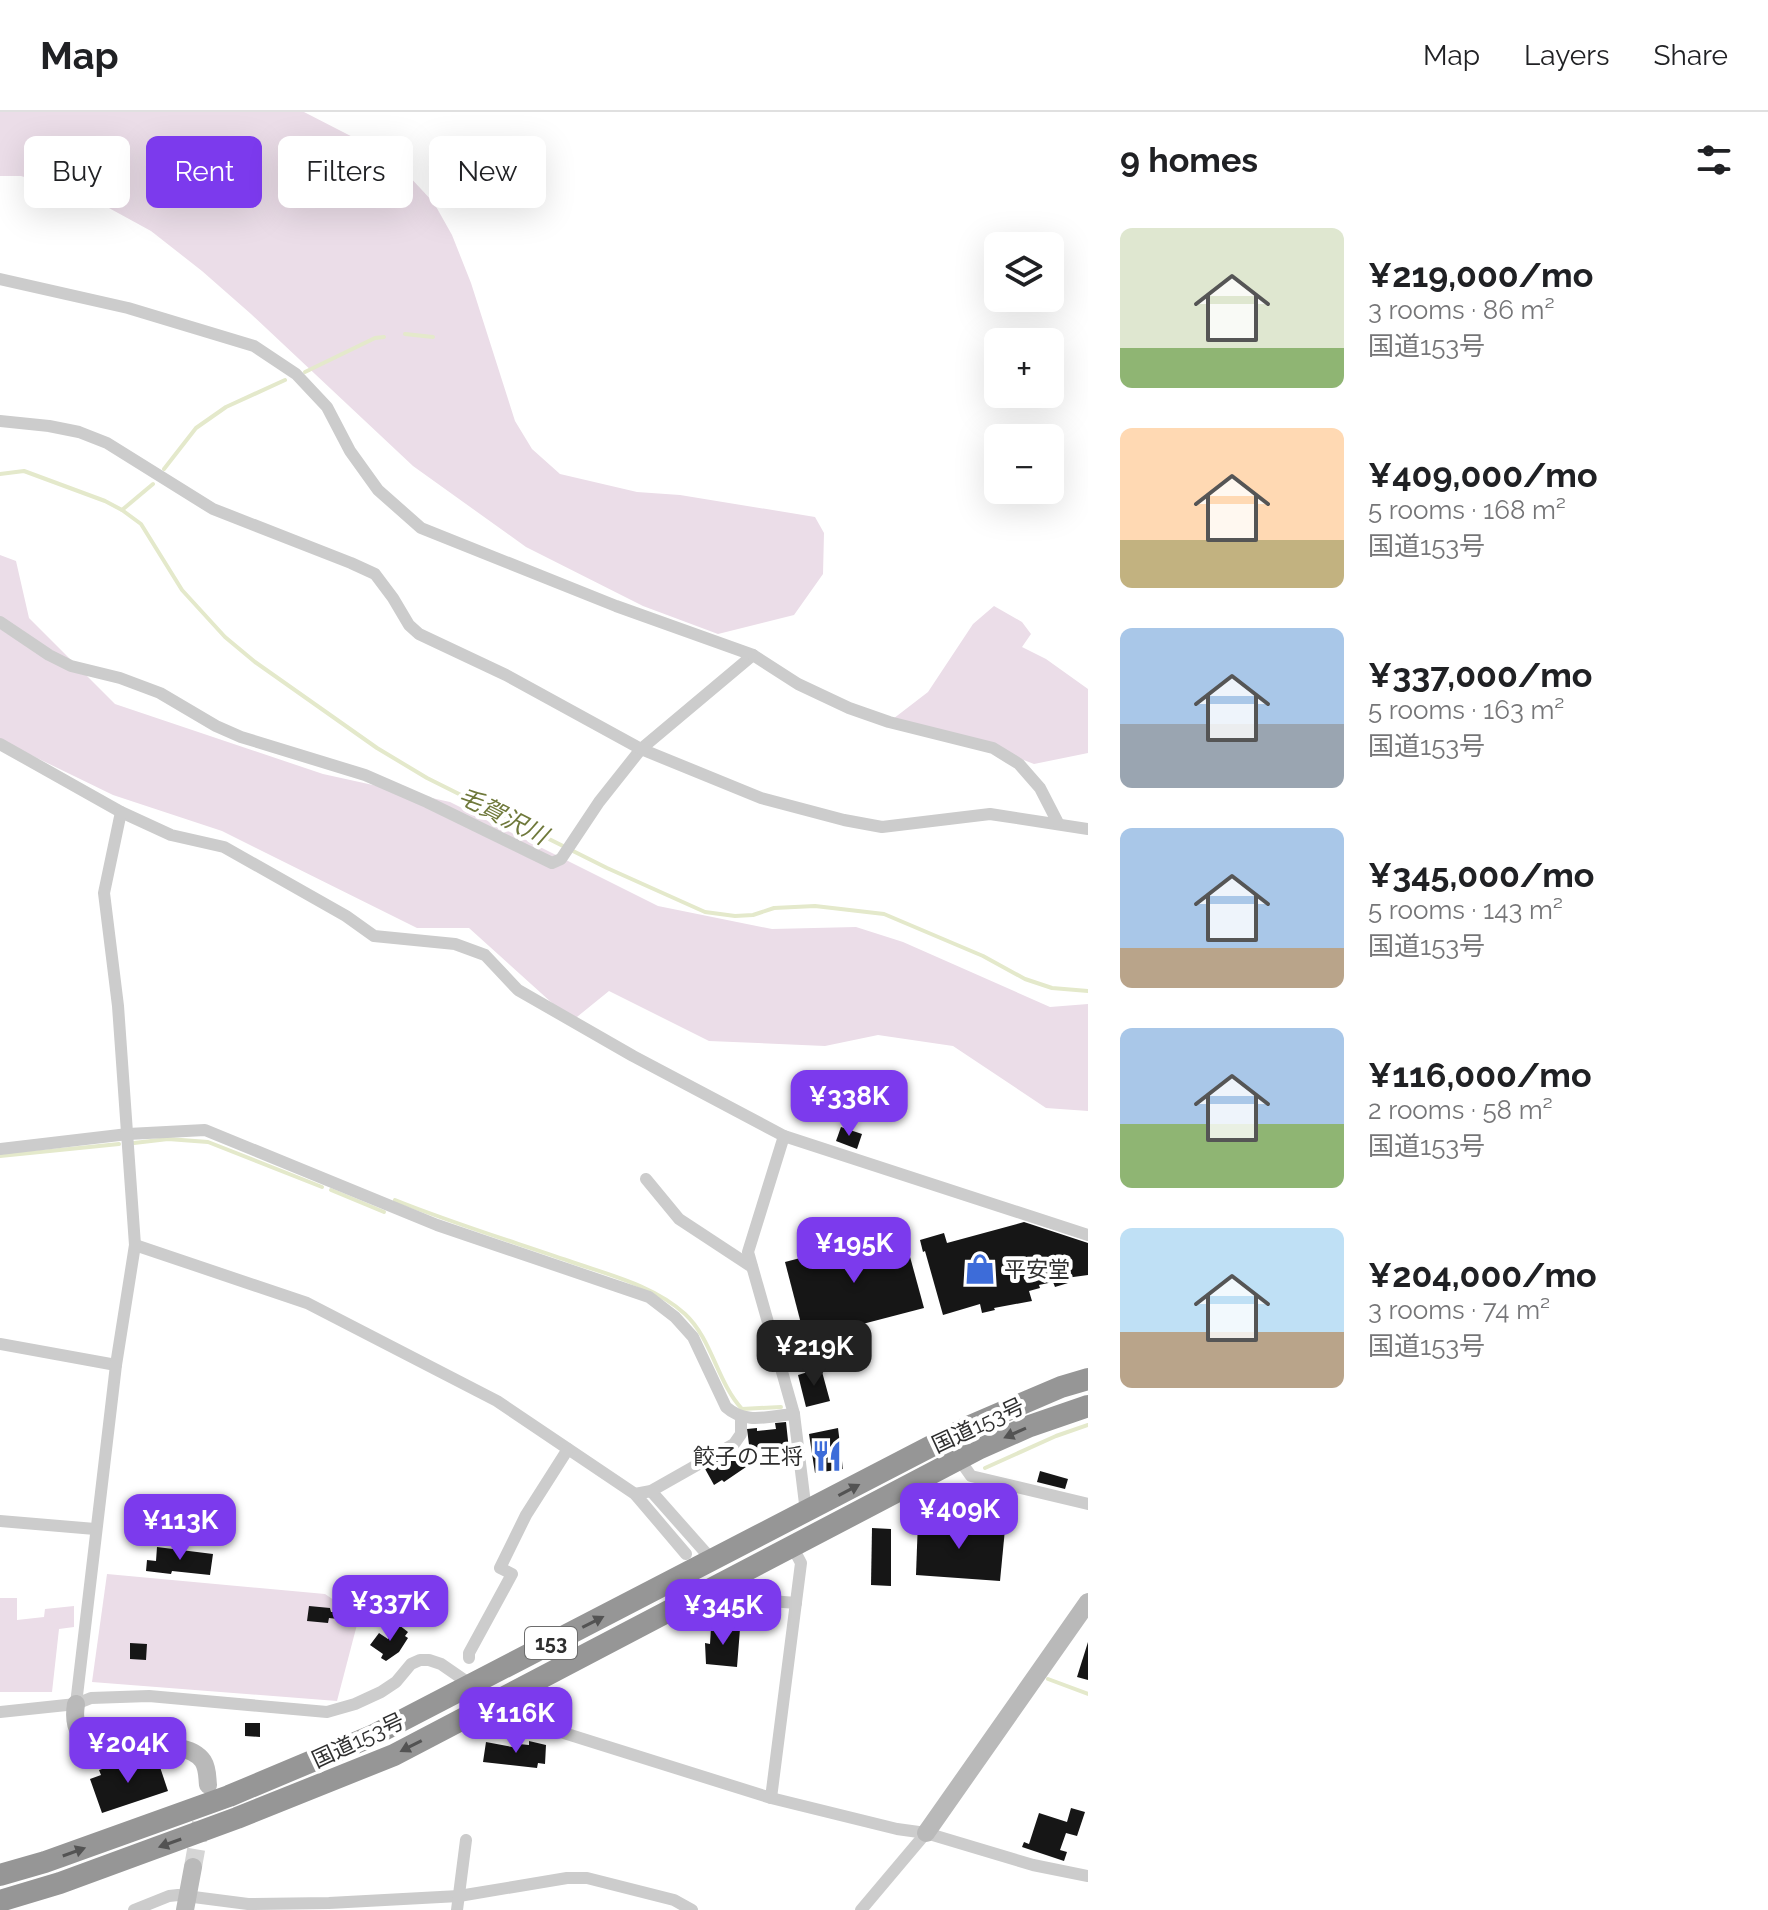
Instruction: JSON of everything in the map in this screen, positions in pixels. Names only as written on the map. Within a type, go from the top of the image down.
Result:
[{"type":"highway","name":"国道153号","points":[[0,1875],[229,1796],[372,1736],[970,1426],[1061,1387],[1088,1379]]},
{"type":"highway","name":"国道153号","points":[[0,1901],[60,1883],[326,1784],[394,1755],[959,1459],[1030,1426],[1088,1406]]},
{"type":"street","points":[[0,279],[128,308],[254,346],[296,374],[327,407],[350,451],[378,490],[421,528],[616,606],[753,655],[798,684],[849,708],[889,722],[993,748],[1019,764],[1040,788],[1058,823]]},
{"type":"street","points":[[0,421],[79,432],[107,443],[213,509],[375,574],[409,625],[419,634],[506,675],[641,749],[761,798],[882,827],[990,814],[1088,829]]},
{"type":"street","points":[[0,622],[71,666],[120,678],[160,693],[241,737],[365,775],[552,863],[562,856],[641,749],[753,655]]},
{"type":"street","points":[[0,744],[121,812],[171,835],[224,847],[346,916],[374,936],[455,944],[485,955],[518,990],[633,1056],[784,1136],[1088,1235]]},
{"type":"street","points":[[121,812],[104,893],[118,1006],[135,1245],[116,1365],[74,1717],[79,1731],[87,1739],[103,1746],[186,1749],[202,1759],[208,1785]]},
{"type":"street","points":[[0,1149],[128,1134],[205,1130],[437,1225],[649,1297],[675,1317],[693,1337],[726,1407],[741,1418],[794,1414]]},
{"type":"street","points":[[784,1136],[748,1252],[794,1414],[806,1512]]},
{"type":"street","points":[[646,1179],[679,1219],[752,1267]]},
{"type":"street","points":[[135,1245],[307,1303],[497,1401],[635,1494],[686,1554]]},
{"type":"street","points":[[0,1344],[116,1365]]},
{"type":"street","points":[[635,1494],[651,1491],[734,1444],[741,1434],[741,1418]]},
{"type":"street","points":[[469,1658],[512,1574],[500,1568],[526,1515],[568,1449]]},
{"type":"street","points":[[959,1459],[971,1476],[1088,1504]]},
{"type":"street","points":[[651,1491],[713,1561]]},
{"type":"street","points":[[0,1521],[95,1529]]},
{"type":"street","points":[[771,1798],[801,1563],[792,1546]]},
{"type":"street","points":[[719,1606],[771,1601],[796,1603]]},
{"type":"street","points":[[863,1910],[926,1833],[1088,1602]]},
{"type":"street","points":[[0,1712],[76,1704],[91,1698],[149,1696],[327,1712],[381,1692],[420,1660],[441,1664],[548,1728],[771,1798],[897,1829],[926,1833],[1033,1865],[1088,1876]]},
{"type":"street","points":[[457,1910],[466,1840]]},
{"type":"street","points":[[186,1903],[193,1867]]},
{"type":"street","points":[[134,1910],[169,1896],[186,1903],[261,1904],[459,1896],[567,1878],[587,1878],[674,1900],[692,1910]]},
{"type":"shaded area","points":[[0,112],[304,112],[351,136],[278,136],[278,208],[413,208],[413,180],[429,198],[429,208],[437,208],[452,235],[471,283],[515,421],[532,449],[560,474],[637,492],[680,495],[815,517],[824,533],[823,574],[794,615],[718,634],[643,606],[526,547],[413,466],[202,271],[151,231],[109,208],[130,208],[130,136],[24,136],[24,177],[0,176]]},
{"type":"shaded area","points":[[0,555],[16,561],[29,618],[115,704],[323,774],[450,802],[658,906],[772,929],[856,927],[903,942],[1050,1007],[1088,1004],[1088,1111],[1046,1108],[953,1046],[878,1035],[825,1046],[709,1041],[609,991],[572,1021],[469,928],[417,928],[222,831],[113,795],[0,740]]},
{"type":"shaded area","points":[[994,606],[1022,622],[1031,634],[1022,647],[1046,659],[1088,689],[1088,753],[1034,764],[993,748],[889,722],[928,692],[973,624]]},
{"type":"shaded area","points":[[107,1574],[325,1594],[359,1617],[337,1701],[92,1682]]},
{"type":"shaded area","points":[[0,1598],[17,1598],[17,1620],[44,1617],[45,1609],[74,1606],[74,1627],[59,1629],[52,1692],[0,1692]]},
{"type":"building","points":[[841,1127],[862,1134],[857,1149],[836,1141]]},
{"type":"building","points":[[1024,1222],[1088,1243],[1088,1275],[1066,1278],[1068,1283],[1055,1287],[1053,1282],[1039,1285],[1040,1288],[1029,1291],[1032,1301],[982,1313],[980,1304],[943,1315],[920,1240],[944,1233],[947,1243]]},
{"type":"building","points":[[903,1231],[924,1308],[805,1339],[785,1262]]},
{"type":"building","points":[[821,1368],[830,1401],[806,1407],[798,1375]]},
{"type":"building","points":[[786,1422],[789,1450],[761,1453],[762,1459],[751,1460],[747,1429],[776,1429],[775,1423]]},
{"type":"building","points":[[838,1428],[843,1469],[815,1473],[809,1434]]},
{"type":"building","points":[[735,1449],[746,1467],[714,1485],[704,1467]]},
{"type":"building","points":[[789,1455],[789,1462],[775,1464],[774,1457]]},
{"type":"building","points":[[1040,1471],[1068,1479],[1065,1489],[1037,1482]]},
{"type":"building","points":[[918,1520],[1005,1529],[1000,1581],[916,1575]]},
{"type":"building","points":[[872,1528],[891,1529],[891,1586],[871,1585]]},
{"type":"building","points":[[157,1547],[213,1554],[210,1575],[146,1571],[147,1560],[156,1561]]},
{"type":"building","points":[[309,1606],[339,1612],[338,1619],[329,1618],[328,1623],[307,1621]]},
{"type":"building","points":[[399,1625],[408,1632],[405,1636],[408,1638],[399,1652],[386,1661],[381,1658],[383,1654],[370,1645],[379,1633],[388,1639]]},
{"type":"building","points":[[720,1626],[740,1629],[737,1667],[706,1664],[705,1643],[710,1644],[711,1628],[720,1629]]},
{"type":"building","points":[[1088,1642],[1088,1680],[1077,1677]]},
{"type":"building","points":[[130,1643],[147,1644],[146,1660],[130,1659]]},
{"type":"building","points":[[245,1723],[260,1723],[260,1737],[245,1736]]},
{"type":"building","points":[[529,1741],[546,1745],[545,1764],[538,1763],[537,1768],[483,1762],[486,1742],[518,1748],[519,1744],[529,1745]]},
{"type":"building","points":[[157,1758],[168,1791],[102,1813],[90,1779],[101,1775],[99,1770],[120,1763],[122,1770]]},
{"type":"building","points":[[1071,1808],[1085,1812],[1077,1836],[1066,1833],[1060,1850],[1067,1852],[1064,1861],[1022,1847],[1024,1842],[1029,1844],[1039,1813],[1067,1822]]},
{"type":"waterway","points":[[405,334],[433,337]]},
{"type":"waterway","points":[[305,372],[375,338],[384,337]]},
{"type":"waterway","points":[[164,469],[196,428],[226,407],[285,380]]},
{"type":"waterway","name":"毛賀沢川","points":[[0,474],[24,471],[122,510],[141,524],[182,590],[225,637],[255,662],[377,748],[427,778],[607,868],[705,912],[735,916],[753,915],[774,908],[815,906],[884,914],[983,956],[1025,979],[1052,988],[1088,991]]},
{"type":"waterway","points":[[122,510],[153,484]]},
{"type":"waterway","points":[[134,1143],[168,1139],[208,1142],[322,1187]]},
{"type":"waterway","points":[[0,1156],[119,1144]]},
{"type":"waterway","points":[[331,1190],[384,1212]]},
{"type":"waterway","points":[[395,1200],[615,1276],[659,1295],[694,1324],[726,1386],[742,1409],[781,1407]]},
{"type":"waterway","points":[[985,1468],[1088,1425]]},
{"type":"waterway","points":[[1048,1679],[1088,1694]]},
{"type":"tunnel","points":[[193,1867],[201,1822]]},
{"type":"place","name":"平安堂","points":[[980,1269]]},
{"type":"place","name":"餃子の王将","points":[[827,1456]]}]
